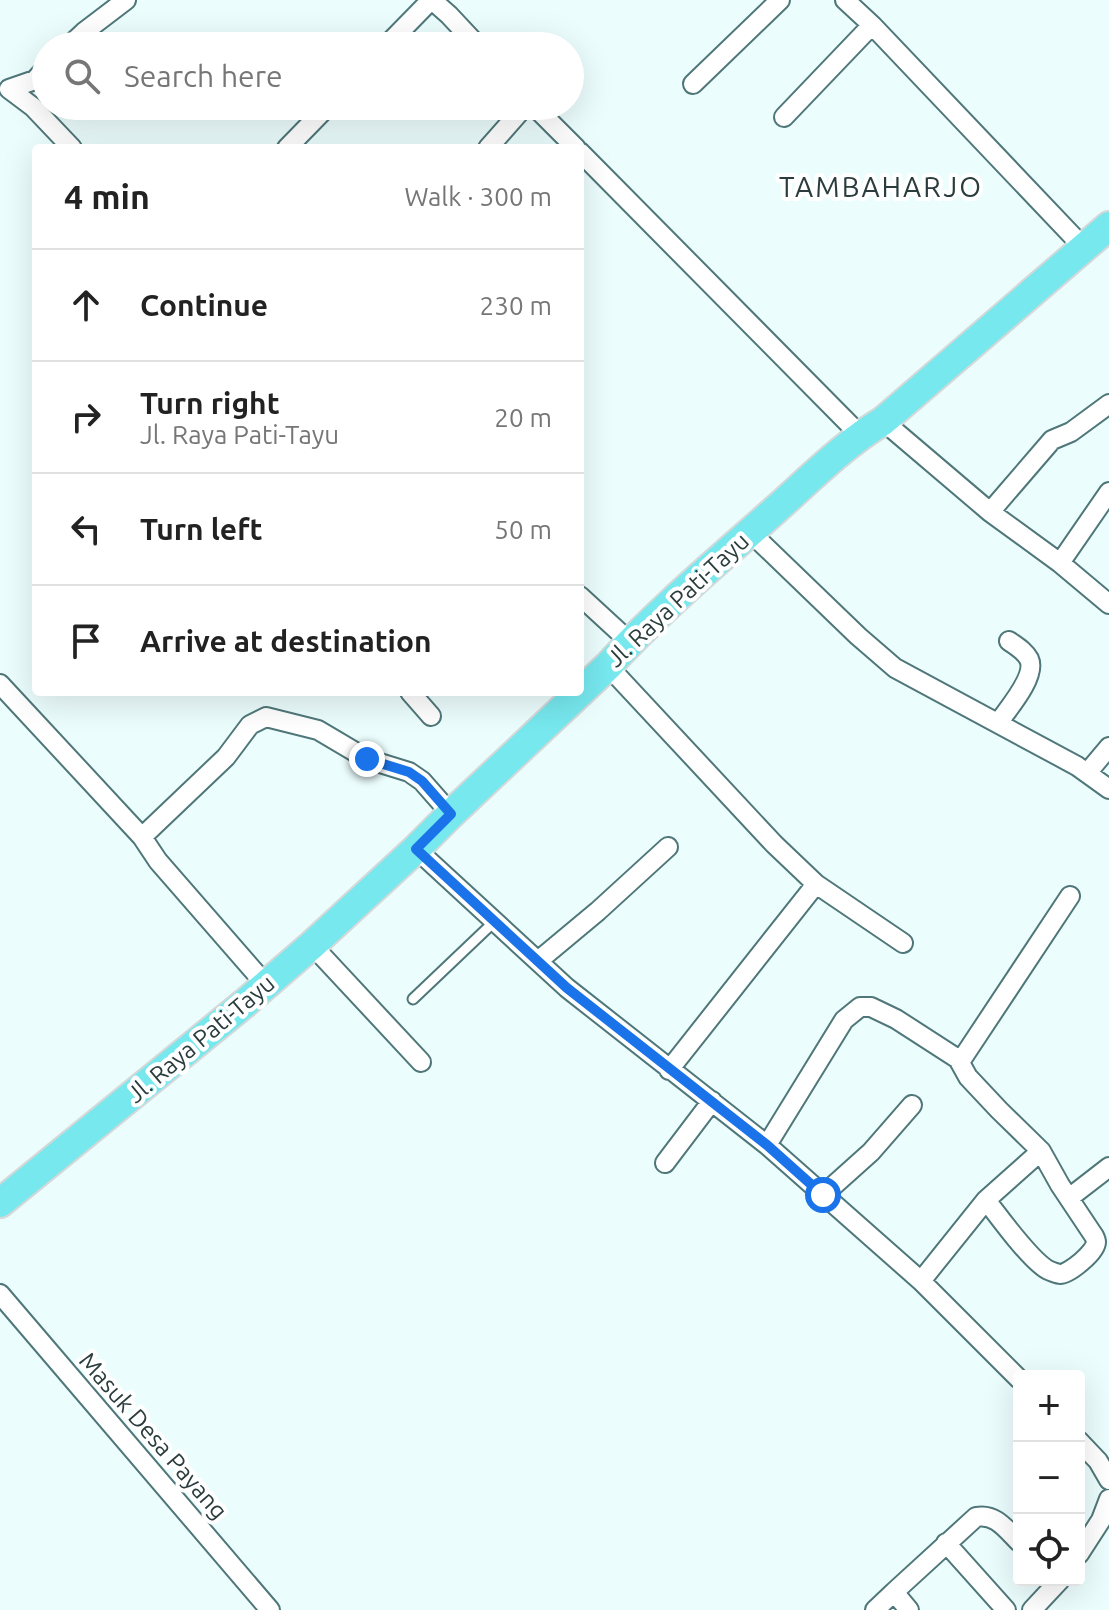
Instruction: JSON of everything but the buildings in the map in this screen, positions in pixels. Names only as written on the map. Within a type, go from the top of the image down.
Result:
[{"type":"main road","name":"Jl. Raya Pati-Tayu","points":[[584,689],[750,532],[1109,226]]},
{"type":"main road","name":"Jl. Raya Pati-Tayu","points":[[0,1203],[312,945],[576,696]]},
{"type":"street","points":[[84,32],[126,0]]},
{"type":"street","points":[[400,32],[431,0],[465,32]]},
{"type":"street","points":[[693,84],[780,0]]},
{"type":"street","points":[[845,0],[1084,248]]},
{"type":"street","points":[[784,117],[872,25]]},
{"type":"street","points":[[5,84],[32,80]]},
{"type":"street","points":[[5,84],[32,106]]},
{"type":"street","points":[[45,120],[68,144]]},
{"type":"street","points":[[291,144],[314,120]]},
{"type":"street","points":[[492,144],[513,120]]},
{"type":"street","points":[[548,120],[572,144]]},
{"type":"street","points":[[584,156],[872,428],[1060,563],[1109,604]]},
{"type":"street","points":[[990,512],[1052,440],[1071,432],[1109,404]]},
{"type":"street","points":[[1060,563],[1109,492]]},
{"type":"street","points":[[750,532],[895,668],[1088,772],[1109,789]]},
{"type":"street","points":[[584,600],[630,642]]},
{"type":"street","points":[[998,723],[1031,672],[1030,661],[1009,641]]},
{"type":"street","points":[[608,666],[774,844],[816,884],[903,943]]},
{"type":"street","points":[[0,684],[142,837],[158,861],[266,985]]},
{"type":"street","points":[[414,696],[431,716]]},
{"type":"street","points":[[142,837],[226,757],[250,725],[266,717],[318,730],[367,759],[409,772],[422,781],[451,814]]},
{"type":"street","points":[[1088,772],[1109,747]]},
{"type":"street","points":[[538,961],[668,847]]},
{"type":"street","points":[[416,849],[567,988],[767,1145],[921,1281],[1013,1373]]},
{"type":"street","points":[[669,1070],[816,884]]},
{"type":"street","points":[[960,1062],[1070,896]]},
{"type":"street","points":[[312,945],[421,1062]]},
{"type":"street","points":[[767,1145],[844,1020],[860,1007],[871,1007],[896,1019],[960,1062],[968,1077],[1041,1151],[1069,1198],[1102,1230],[1091,1253],[1064,1273],[1056,1273],[1037,1261],[986,1200]]},
{"type":"street","points":[[665,1163],[712,1101]]},
{"type":"street","points":[[823,1195],[879,1144],[912,1105]]},
{"type":"street","points":[[921,1281],[986,1200],[1041,1151]]},
{"type":"street","points":[[1069,1198],[1109,1167]]},
{"type":"street","name":"Masuk Desa Payang","points":[[0,1294],[270,1610]]},
{"type":"street","points":[[1080,1442],[1098,1461],[1109,1480]]},
{"type":"street","points":[[1085,1545],[1101,1520],[1109,1499]]},
{"type":"street","points":[[875,1610],[976,1517],[984,1515],[994,1518],[1013,1536]]},
{"type":"street","points":[[946,1543],[1006,1610]]},
{"type":"street","points":[[1032,1610],[1054,1586]]},
{"type":"street","points":[[894,1592],[909,1610]]},
{"type":"lane","points":[[413,999],[495,921]]},
{"type":"district","name":"TAMBAHARJO","points":[[881,187]]},
{"type":"route","points":[[367,759],[409,772],[422,781],[451,814],[416,849],[567,988],[767,1145],[823,1195]]}]
